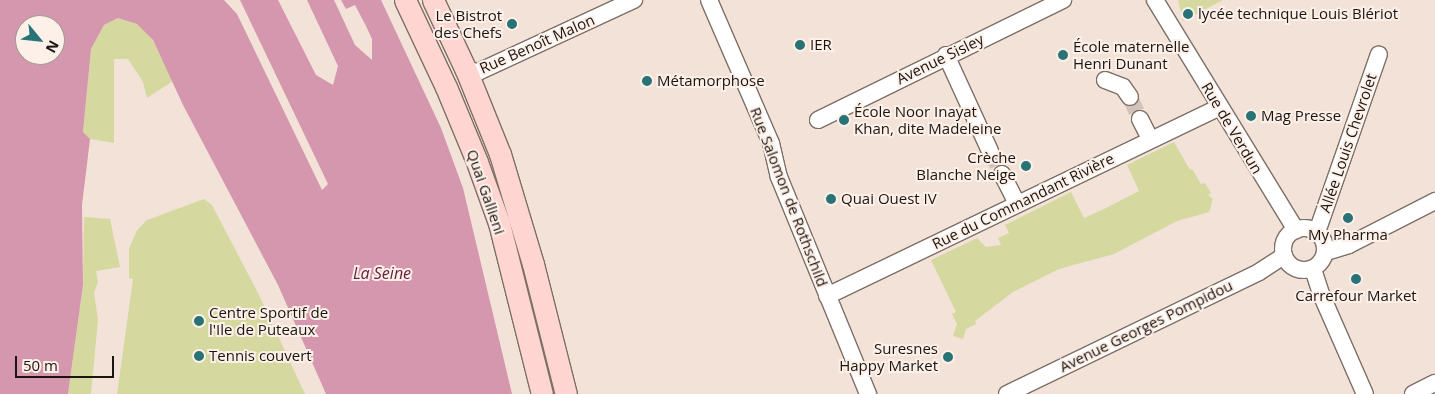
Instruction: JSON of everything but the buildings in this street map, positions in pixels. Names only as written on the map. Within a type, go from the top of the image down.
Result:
[{"type":"main road","name":"Quai Gallieni","points":[[405,0],[446,87],[499,223],[542,394]]},
{"type":"main road","name":"Quai Gallieni","points":[[433,0],[466,70],[503,163],[533,264],[566,394]]},
{"type":"street","name":"Rue Benoît Malon","points":[[466,70],[478,72],[558,37],[634,0]]},
{"type":"street","name":"Rue Salomon de Rothschild","points":[[709,0],[771,144],[778,177],[868,394]]},
{"type":"street","name":"Avenue Sisley","points":[[818,120],[1063,0]]},
{"type":"street","name":"Rue de Verdun","points":[[1155,0],[1296,230]]},
{"type":"street","name":"Allée Louis Chevrolet","points":[[1317,232],[1379,54]]},
{"type":"street","points":[[946,56],[990,151]]},
{"type":"street","points":[[1105,80],[1122,87],[1130,97]]},
{"type":"street","name":"Rue du Commandant Rivière","points":[[827,296],[1220,106]]},
{"type":"street","points":[[1140,119],[1150,140]]},
{"type":"street","points":[[1002,174],[1017,203]]},
{"type":"street","points":[[1326,252],[1349,245],[1435,201]]},
{"type":"street","points":[[1305,228],[1317,232],[1325,243],[1326,252],[1321,262],[1313,269],[1297,269],[1284,256],[1284,241],[1296,230],[1305,228]]},
{"type":"street","name":"Avenue Georges Pompidou","points":[[1007,394],[1259,272],[1284,256]]},
{"type":"street","points":[[1313,269],[1320,294],[1366,394]]},
{"type":"street","points":[[1413,394],[1435,383]]},
{"type":"green space","name":"lycée technique Louis Blériot","points":[[1178,0],[1223,0],[1183,21]]},
{"type":"green space","points":[[118,18],[137,24],[148,31],[173,81],[147,98],[143,82],[128,59],[114,59],[114,143],[90,139],[83,133],[91,49],[104,25]]},
{"type":"green space","points":[[1174,142],[1190,170],[1192,169],[1201,184],[1205,183],[1211,193],[1208,195],[1213,199],[1209,212],[1177,221],[1114,254],[1059,269],[1013,292],[975,321],[976,324],[966,329],[963,339],[953,336],[957,324],[952,314],[956,312],[931,260],[977,238],[986,247],[1001,245],[998,238],[1009,233],[1005,225],[1071,192],[1084,218],[1104,209],[1139,191],[1127,165]]},
{"type":"green space","name":"Centre Sportif de l'Ile de Puteaux","points":[[204,199],[212,205],[259,295],[305,394],[117,394],[133,279],[129,278],[129,249],[137,230],[147,220]]},
{"type":"green space","points":[[84,217],[110,219],[120,267],[96,271],[98,282],[94,293],[98,320],[91,394],[68,394],[83,285]]},
{"type":"water","name":"La Seine","points":[[0,0],[224,0],[237,14],[322,190],[328,184],[240,0],[278,0],[316,75],[333,85],[338,66],[307,0],[334,0],[355,45],[372,60],[372,39],[366,26],[355,5],[346,9],[341,0],[381,0],[441,128],[463,188],[512,394],[326,394],[278,285],[183,105],[153,40],[137,24],[118,18],[104,25],[91,49],[83,132],[90,139],[82,205],[83,285],[68,394],[0,394]]},
{"type":"tunnel","points":[[1130,97],[1140,119]]},
{"type":"tunnel","points":[[990,151],[1002,174]]},
{"type":"place","name":"lycée technique Louis Blériot","points":[[1188,14]]},
{"type":"place","name":"Le Bistrot des Chefs","points":[[512,24]]},
{"type":"place","name":"IER","points":[[800,45]]},
{"type":"place","name":"École maternelle Henri Dunant","points":[[1063,55]]},
{"type":"place","name":"Métamorphose","points":[[647,81]]},
{"type":"place","name":"Mag Presse","points":[[1251,116]]},
{"type":"place","name":"École Noor Inayat Khan, dite Madeleine","points":[[844,120]]},
{"type":"place","name":"Crèche Blanche Neige","points":[[1026,166]]},
{"type":"place","name":"Quai Ouest IV","points":[[831,199]]},
{"type":"place","name":"My Pharma","points":[[1348,218]]},
{"type":"place","name":"Carrefour Market","points":[[1356,279]]},
{"type":"place","name":"Centre Sportif de l'Ile de Puteaux","points":[[199,321]]},
{"type":"place","name":"Tennis couvert","points":[[199,356]]},
{"type":"place","name":"Suresnes Happy Market","points":[[948,357]]}]
